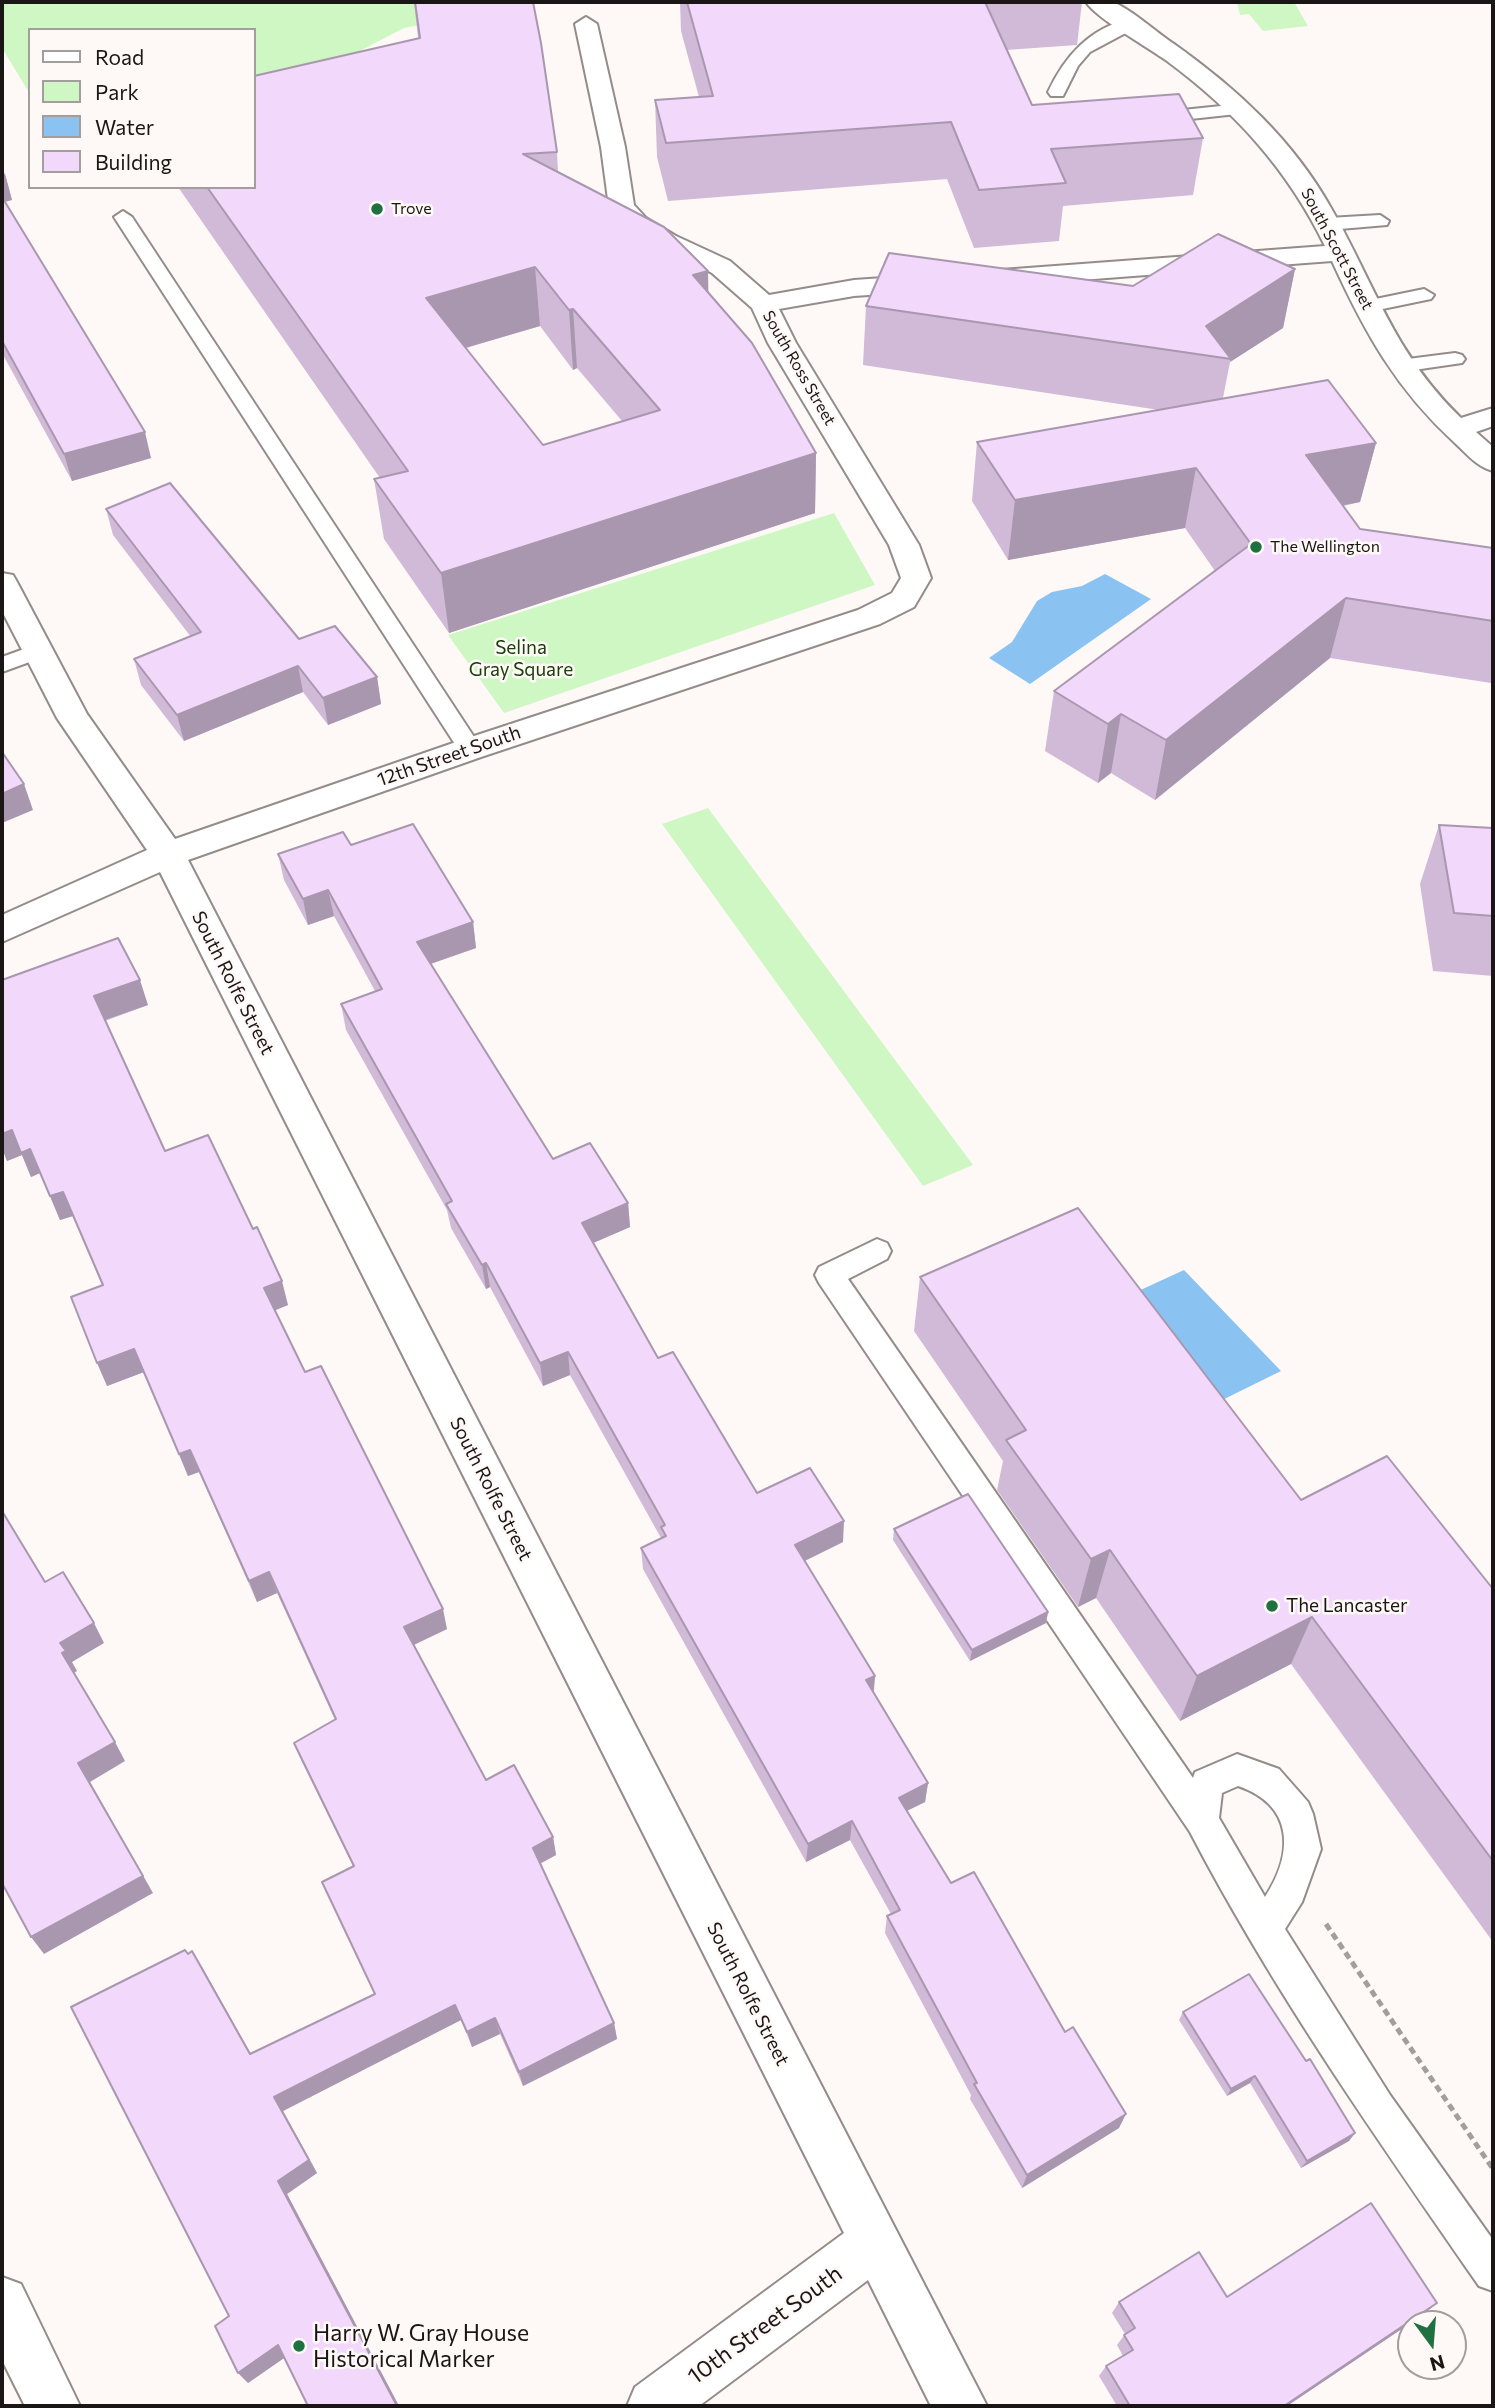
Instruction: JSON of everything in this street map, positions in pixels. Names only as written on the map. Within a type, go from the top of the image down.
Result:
[{"type":"street","name":"South Scott Street","points":[[1097,2],[1200,73],[1240,109],[1289,163],[1328,224],[1400,366],[1456,430],[1493,463]]},
{"type":"street","name":"South Ross Street","points":[[586,24],[613,147],[622,207],[637,223],[721,267],[763,304],[782,343],[904,545],[916,578],[903,600]]},
{"type":"street","points":[[976,280],[1341,253]]},
{"type":"street","points":[[763,304],[854,288],[949,282]]},
{"type":"street","points":[[1456,430],[1493,416]]},
{"type":"street","name":"South Rolfe Street","points":[[2,582],[73,718],[168,854],[874,2244],[960,2406]]},
{"type":"street","name":"12th Street South","points":[[2,929],[168,854],[470,749],[869,617],[903,600]]},
{"type":"street","name":"10th Street South","points":[[654,2406],[874,2244]]},
{"type":"street","points":[[2,2303],[53,2406]]},
{"type":"lane","points":[[1057,92],[1065,73],[1087,43],[1129,24]]},
{"type":"lane","points":[[1140,119],[1240,109]]},
{"type":"lane","points":[[123,218],[470,749]]},
{"type":"lane","points":[[1328,224],[1380,221]]},
{"type":"lane","points":[[1368,306],[1424,295]]},
{"type":"lane","points":[[1400,366],[1455,359]]},
{"type":"lane","points":[[2,665],[38,651]]},
{"type":"lane","points":[[877,1251],[829,1275],[1202,1820],[1265,1929],[1377,2108],[1493,2272]]},
{"type":"lane","points":[[1202,1820],[1207,1783],[1237,1770],[1267,1780],[1296,1814],[1304,1849],[1290,1890],[1265,1929]]},
{"type":"green space","points":[[2,2],[537,2],[404,28],[256,105],[256,28],[28,28],[28,91],[2,48]]},
{"type":"green space","points":[[1294,2],[1308,26],[1263,31],[1249,14],[1240,15],[1237,3]]},
{"type":"green space","name":"Selina Gray Square","points":[[834,513],[875,585],[504,713],[448,635]]},
{"type":"green space","points":[[708,808],[973,1165],[923,1186],[662,824]]},
{"type":"water","points":[[1105,574],[1151,599],[1030,684],[989,658],[1012,642],[1037,601],[1052,592],[1082,586]]},
{"type":"water","points":[[1184,1270],[1281,1371],[1204,1409],[1134,1293]]},
{"type":"building","points":[[415,2],[533,2],[557,152],[523,154],[664,227],[708,271],[693,275],[752,343],[816,453],[441,573],[374,479],[408,471],[208,189],[256,189],[256,76],[420,38]],"holes":[[[535,267],[569,310],[573,309],[660,410],[543,445],[426,298]]]},
{"type":"building","points":[[687,2],[985,2],[1032,105],[1179,94],[1203,138],[1051,149],[1066,183],[979,190],[951,122],[666,143],[655,100],[713,96]]},
{"type":"building","points":[[2,197],[145,432],[64,454],[2,341]]},
{"type":"building","points":[[1218,234],[1295,269],[1206,326],[1231,359],[866,306],[889,253],[1133,286]]},
{"type":"building","points":[[1328,380],[1376,443],[1306,455],[1360,529],[1493,548],[1493,621],[1346,598],[1166,740],[1121,714],[1108,724],[1054,691],[1251,544],[1196,468],[1015,500],[977,442]]},
{"type":"building","points":[[170,483],[299,639],[335,626],[377,677],[323,698],[298,666],[177,715],[134,659],[201,632],[106,509]]},
{"type":"building","points":[[2,752],[24,784],[2,794]]},
{"type":"building","points":[[413,824],[473,922],[417,942],[553,1159],[590,1143],[628,1203],[582,1223],[658,1358],[673,1352],[757,1493],[810,1468],[844,1521],[795,1545],[875,1676],[866,1680],[928,1783],[899,1798],[951,1883],[974,1872],[1065,2032],[1073,2027],[1126,2114],[1027,2175],[974,2084],[977,2083],[887,1916],[900,1910],[852,1821],[808,1844],[641,1548],[666,1536],[661,1527],[665,1525],[568,1352],[540,1363],[486,1263],[482,1265],[446,1204],[452,1201],[341,1004],[382,989],[328,890],[303,899],[278,854],[343,832],[351,845]]},
{"type":"building","points":[[1439,825],[1493,828],[1493,916],[1454,913]]},
{"type":"building","points":[[118,938],[140,980],[94,996],[165,1151],[208,1135],[253,1229],[257,1227],[282,1281],[264,1288],[305,1372],[321,1366],[443,1609],[404,1627],[486,1780],[514,1765],[553,1837],[533,1848],[614,2023],[519,2072],[495,2018],[467,2032],[455,2005],[274,2097],[309,2160],[278,2181],[397,2406],[308,2406],[278,2345],[238,2373],[215,2326],[229,2316],[71,2007],[185,1950],[188,1954],[192,1951],[250,2054],[375,1994],[322,1882],[354,1866],[294,1743],[336,1719],[269,1572],[249,1581],[190,1450],[179,1454],[134,1349],[97,1363],[71,1297],[103,1285],[63,1192],[50,1196],[30,1149],[21,1153],[12,1130],[2,1134],[2,980]]},
{"type":"building","name":"The Lancaster","points":[[1078,1208],[1301,1500],[1387,1456],[1493,1589],[1493,1861],[1312,1617],[1197,1676],[1110,1550],[1091,1559],[1006,1440],[1026,1430],[920,1277]]},
{"type":"building","points":[[968,1494],[1048,1612],[972,1650],[894,1529]]},
{"type":"building","points":[[2,1511],[45,1582],[63,1572],[94,1623],[60,1643],[66,1651],[62,1653],[115,1742],[78,1763],[143,1876],[31,1937],[2,1883]]},
{"type":"building","points":[[1249,1974],[1306,2061],[1310,2059],[1355,2133],[1307,2161],[1255,2076],[1231,2089],[1183,2012]]},
{"type":"building","points":[[1371,2203],[1437,2303],[1427,2310],[1397,2310],[1397,2330],[1284,2406],[1130,2406],[1106,2366],[1133,2350],[1124,2335],[1135,2328],[1119,2302],[1199,2252],[1227,2297]]},
{"type":"place","name":"Trove","points":[[377,209]]},
{"type":"place","name":"The Wellington","points":[[1256,547]]},
{"type":"place","name":"The Lancaster","points":[[1272,1606]]},
{"type":"place","name":"Harry W. Gray House Historical Marker","points":[[299,2346]]}]
